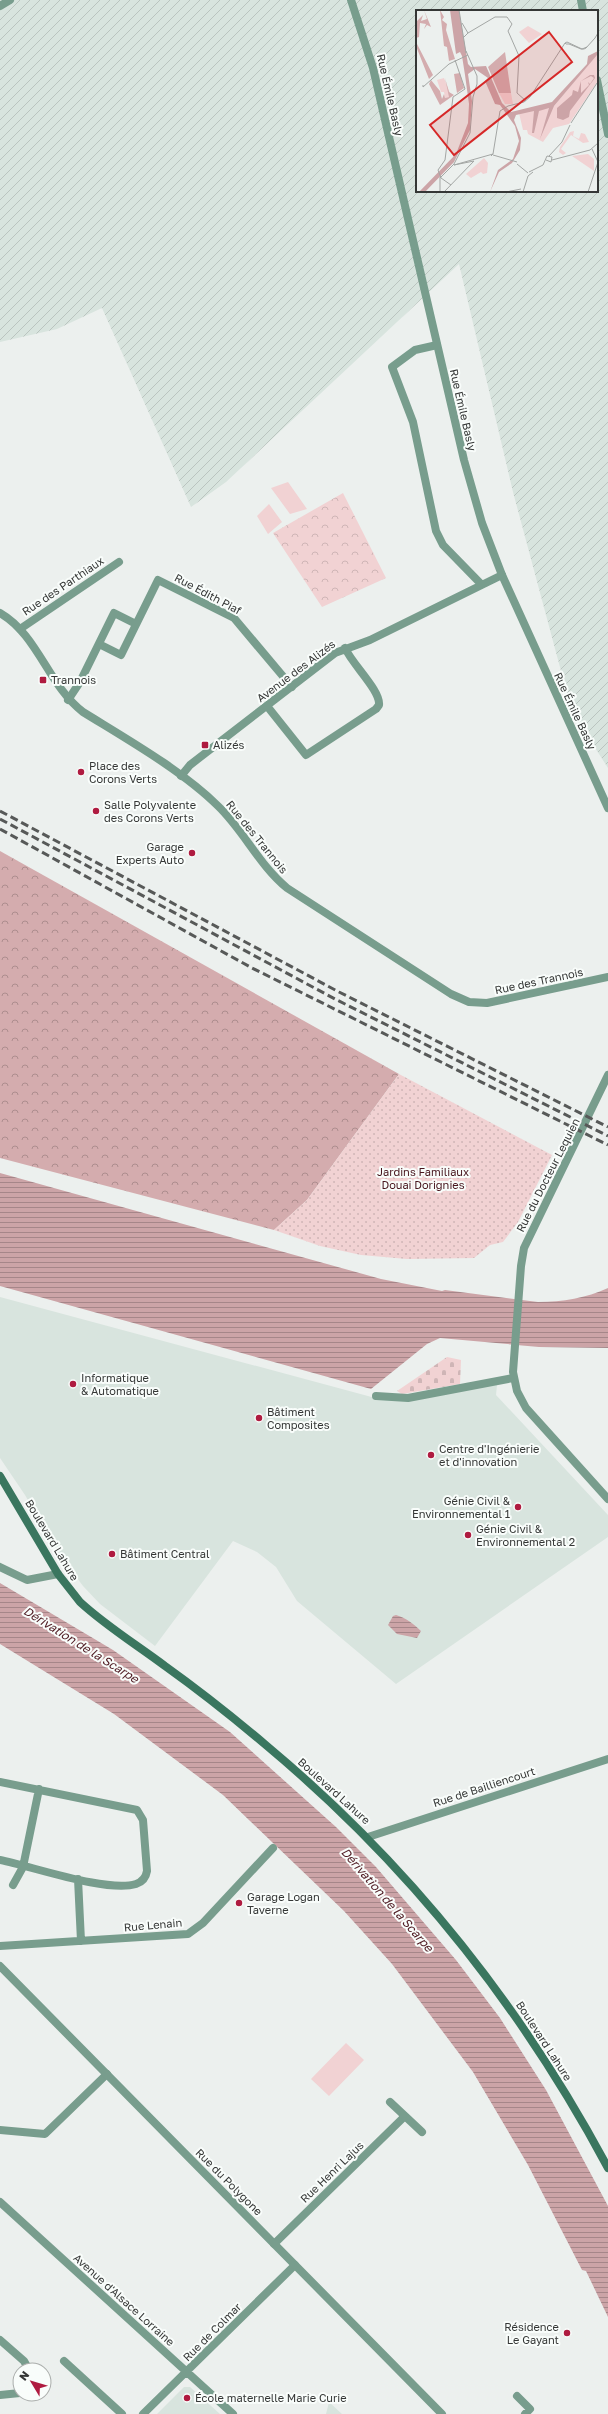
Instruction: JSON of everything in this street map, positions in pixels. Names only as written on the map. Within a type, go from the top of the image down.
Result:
[{"type":"main road","name":"Boulevard Lahure","points":[[0,1476],[58,1574],[75,1597],[92,1612],[183,1678],[253,1734],[368,1837],[448,1927],[494,1986],[546,2062],[608,2168]]},
{"type":"street","points":[[0,6],[10,0]]},
{"type":"street","name":"Rue Émile Basly","points":[[350,0],[374,68],[470,484],[502,575],[608,808]]},
{"type":"street","points":[[581,0],[583,10]]},
{"type":"street","points":[[598,85],[608,134]]},
{"type":"street","points":[[437,346],[415,350],[392,367],[413,422],[436,531],[446,549],[481,584]]},
{"type":"street","name":"Rue des Parthiaux","points":[[20,629],[119,562]]},
{"type":"street","name":"Avenue des Alizés","points":[[181,776],[190,765],[335,653],[345,648],[370,640],[481,584],[502,575]]},
{"type":"street","name":"Rue Édith Piaf","points":[[99,644],[121,655],[158,580],[234,618],[292,687]]},
{"type":"street","name":"Rue des Trannois","points":[[0,613],[20,629],[68,700],[83,712],[181,776],[208,796],[225,813],[271,872],[287,888],[457,998],[474,1003],[487,1003],[608,977]]},
{"type":"street","points":[[68,700],[80,682],[114,613],[136,624]]},
{"type":"street","points":[[267,706],[306,755],[376,709],[379,705],[378,696],[352,663],[345,648]]},
{"type":"street","name":"Rue du Docteur Lequien","points":[[514,1378],[514,1354],[522,1258],[527,1241],[608,1076]]},
{"type":"street","points":[[376,1396],[408,1398],[514,1378],[520,1398],[530,1413],[608,1499]]},
{"type":"street","points":[[0,1567],[26,1580],[58,1574]]},
{"type":"street","name":"Rue de Bailliencourt","points":[[368,1837],[608,1760]]},
{"type":"street","points":[[0,1784],[39,1789],[134,1809],[142,1816],[147,1871],[144,1878],[136,1884],[119,1885],[78,1879],[23,1867],[0,1860]]},
{"type":"street","points":[[13,1885],[23,1867],[39,1789]]},
{"type":"street","name":"Rue Lenain","points":[[0,1946],[180,1935],[191,1932],[203,1923],[273,1848]]},
{"type":"street","points":[[78,1879],[81,1942]]},
{"type":"street","name":"Rue du Polygone","points":[[0,1966],[442,2414]]},
{"type":"street","points":[[0,2130],[46,2134],[107,2074]]},
{"type":"street","points":[[390,2102],[422,2132]]},
{"type":"street","name":"Rue Henri Lajus","points":[[274,2244],[405,2116]]},
{"type":"street","name":"Avenue d'Alsace Lorraine","points":[[0,2202],[233,2414]]},
{"type":"street","name":"Rue de Colmar","points":[[144,2414],[295,2265]]},
{"type":"street","points":[[0,2340],[25,2362]]},
{"type":"street","points":[[64,2361],[122,2414]]},
{"type":"street","points":[[0,2395],[12,2394]]},
{"type":"street","points":[[516,2396],[530,2409],[525,2414]]},
{"type":"shaded area","points":[[0,0],[608,0],[608,768],[572,712],[513,492],[459,264],[226,482],[191,507],[102,308],[57,329],[0,342]]},
{"type":"shaded area","points":[[0,1297],[379,1399],[497,1385],[496,1395],[608,1515],[608,1537],[396,1684],[297,1601],[276,1567],[257,1552],[233,1541],[155,1646],[100,1604],[83,1586],[59,1554],[25,1495],[0,1458]]},
{"type":"shaded area","name":"École maternelle Marie Curie","points":[[184,2387],[190,2387],[220,2414],[157,2414]]},
{"type":"shaded area","points":[[329,2402],[342,2414],[326,2414]]},
{"type":"green space","points":[[288,482],[307,509],[290,514],[271,488]]},
{"type":"green space","points":[[343,493],[386,578],[322,607],[273,533]]},
{"type":"green space","points":[[269,504],[282,522],[268,534],[257,516]]},
{"type":"green space","points":[[0,851],[399,1074],[307,1200],[274,1230],[0,1158]]},
{"type":"green space","name":"Jardins Familiaux Douai Dorignies","points":[[399,1074],[552,1155],[518,1222],[503,1242],[490,1245],[474,1258],[407,1259],[361,1255],[320,1246],[274,1230],[307,1200]]},
{"type":"green space","points":[[447,1357],[461,1360],[460,1384],[402,1394],[397,1391]]},
{"type":"green space","points":[[346,2043],[364,2060],[329,2096],[311,2079]]},
{"type":"water","points":[[0,1173],[381,1279],[442,1291],[445,1290],[538,1302],[574,1299],[608,1288],[608,1348],[539,1347],[440,1338],[427,1344],[371,1389],[0,1286]]},
{"type":"water","name":"Dérivation de la Scarpe","points":[[0,1583],[113,1650],[230,1732],[336,1827],[376,1867],[456,1960],[500,2018],[546,2090],[608,2206],[608,2317],[586,2271],[582,2270],[528,2165],[473,2072],[392,1964],[344,1911],[223,1795],[114,1714],[0,1644]]},
{"type":"water","points":[[396,1615],[410,1622],[421,1631],[417,1638],[397,1634],[388,1625],[393,1616]]},
{"type":"railway","points":[[0,811],[339,992],[608,1127]]},
{"type":"railway","points":[[0,819],[335,999],[608,1136]]},
{"type":"railway","points":[[0,829],[252,968],[608,1145]]},
{"type":"place","name":"Trannois","points":[[43,680]]},
{"type":"place","name":"Alizés","points":[[205,745]]},
{"type":"place","name":"Place des Corons Verts","points":[[81,772]]},
{"type":"place","name":"Salle Polyvalente des Corons Verts","points":[[96,811]]},
{"type":"place","name":"Garage Experts Auto","points":[[192,853]]},
{"type":"place","name":"Informatique & Automatique","points":[[73,1384]]},
{"type":"place","name":"Bâtiment Composites","points":[[259,1418]]},
{"type":"place","name":"Centre d'Ingénierie et d'innovation","points":[[431,1455]]},
{"type":"place","name":"Génie Civil & Environnemental 1","points":[[518,1507]]},
{"type":"place","name":"Génie Civil & Environnemental 2","points":[[468,1535]]},
{"type":"place","name":"Bâtiment Central","points":[[112,1554]]},
{"type":"place","name":"Garage Logan Taverne","points":[[239,1903]]},
{"type":"place","name":"Résidence Le Gayant","points":[[567,2333]]},
{"type":"place","name":"École maternelle Marie Curie","points":[[187,2398]]}]
